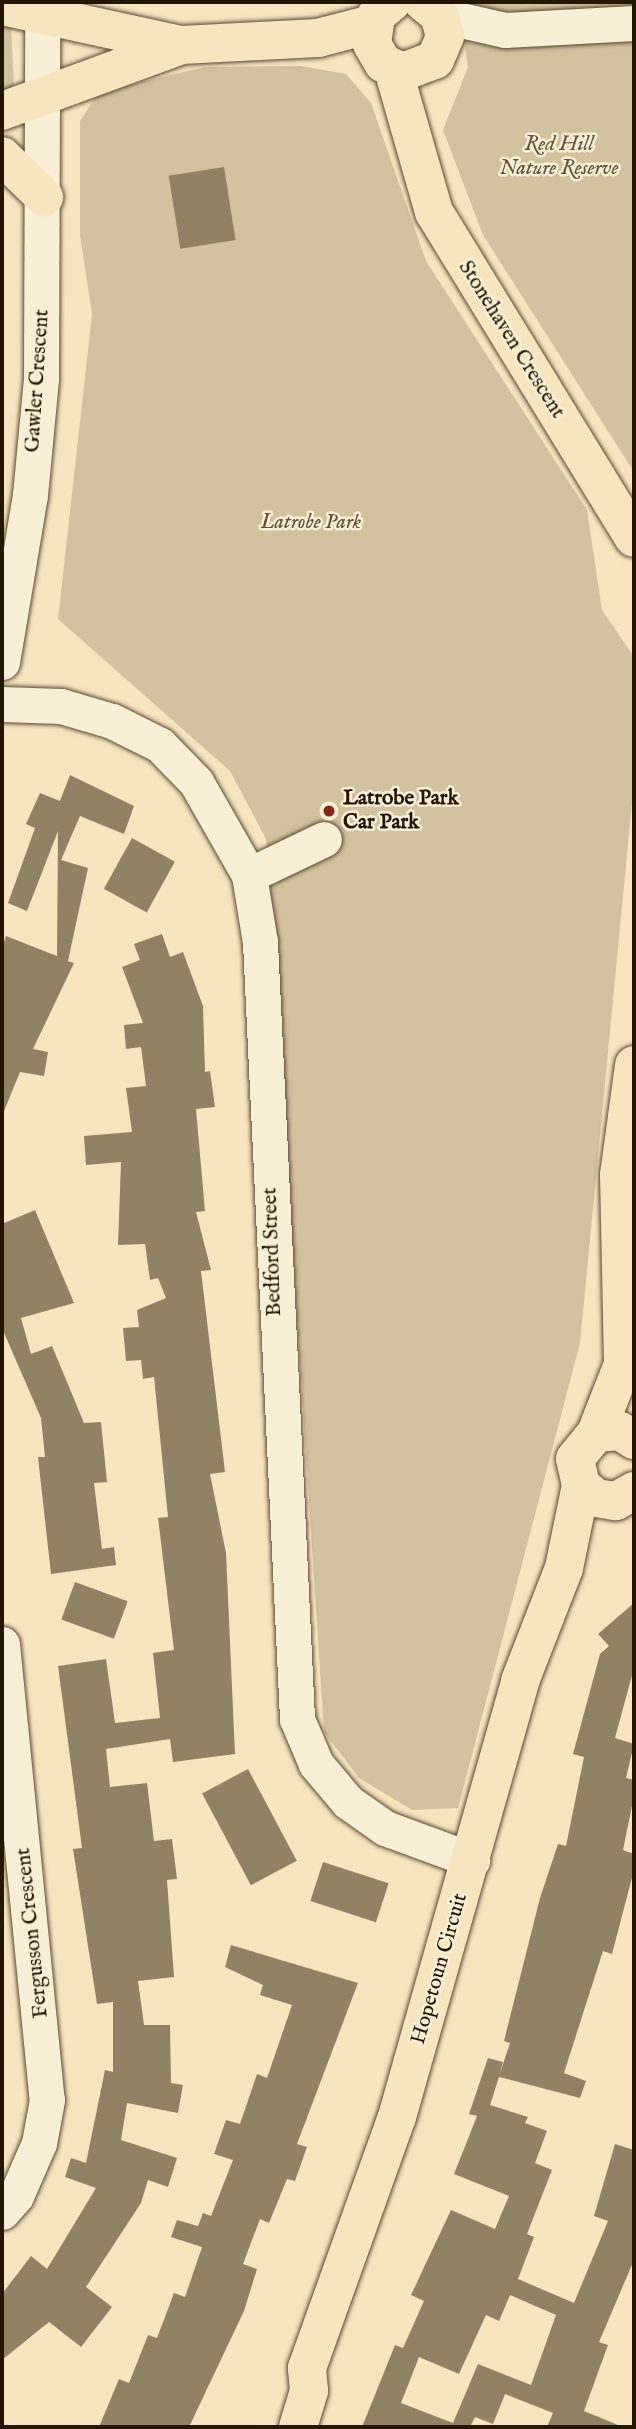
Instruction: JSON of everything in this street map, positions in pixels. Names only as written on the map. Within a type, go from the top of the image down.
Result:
[{"type":"main road","points":[[2,6],[42,10],[181,46]]},
{"type":"main road","name":"Stonehaven Crescent","points":[[415,130],[445,36],[430,6]]},
{"type":"main road","name":"Stonehaven Crescent","points":[[386,25],[434,212],[634,538]]},
{"type":"main road","points":[[2,111],[181,46],[318,38],[386,25],[415,71],[437,57]]},
{"type":"main road","points":[[2,156],[44,197]]},
{"type":"main road","points":[[620,1437],[623,1364],[619,1175],[634,1065]]},
{"type":"main road","name":"Hopetoun Circuit","points":[[298,2427],[309,2391],[307,2368],[397,2117],[472,1860],[520,1681],[564,1568],[581,1485],[575,1459],[620,1437]]},
{"type":"main road","points":[[581,1485],[596,1498],[628,1497]]},
{"type":"main road","name":"Hopetoun Circuit","points":[[564,1568],[628,1497]]},
{"type":"main road","name":"Hopetoun Circuit","points":[[275,2427],[290,2381],[307,2368]]},
{"type":"street","points":[[430,6],[505,30]]},
{"type":"street","name":"Gawler Crescent","points":[[2,662],[14,523],[41,378],[44,197],[42,10]]},
{"type":"street","points":[[437,57],[505,30],[634,23]]},
{"type":"street","name":"Bedford Street","points":[[2,704],[61,706],[112,721],[160,745],[197,782],[249,875],[260,942],[297,1719],[316,1764],[348,1802],[385,1828],[472,1860]]},
{"type":"street","points":[[249,875],[324,839]]},
{"type":"street","name":"Fergusson Crescent","points":[[2,1644],[47,2100],[39,2143],[16,2196],[2,2212]]},
{"type":"green space","name":"Red Hill Nature Reserve","points":[[459,2],[634,2],[634,472],[483,235],[443,130],[468,67]]},
{"type":"green space","points":[[2,19],[11,25],[14,86],[2,96]]},
{"type":"green space","name":"Latrobe Park","points":[[301,66],[346,74],[371,103],[426,261],[587,510],[602,610],[634,657],[634,782],[580,1343],[458,1808],[412,1810],[359,1778],[324,1732],[266,839],[230,771],[58,619],[92,314],[80,235],[80,121],[99,92],[205,67]]},
{"type":"building","points":[[224,167],[236,240],[180,249],[169,176]]},
{"type":"building","points":[[70,775],[134,806],[124,834],[80,816],[61,860],[88,868],[68,961],[74,963],[33,1049],[48,1052],[44,1076],[20,1072],[2,1116],[2,948],[6,936],[57,956],[58,831],[27,911],[8,903],[35,828],[26,824],[40,793],[60,801]]},
{"type":"building","points":[[132,838],[175,862],[147,912],[104,889]]},
{"type":"building","points":[[162,934],[170,957],[183,952],[203,1006],[205,1072],[210,1071],[215,1107],[196,1109],[205,1211],[196,1212],[211,1270],[201,1271],[225,1472],[210,1474],[226,1553],[235,1754],[173,1762],[170,1739],[106,1749],[110,1787],[147,1783],[154,1841],[172,1839],[177,1879],[167,1880],[174,1977],[138,1981],[144,2025],[170,2025],[171,2083],[183,2085],[178,2113],[127,2103],[121,2140],[177,2158],[168,2187],[148,2180],[141,2203],[86,2287],[112,2307],[81,2347],[49,2322],[2,2360],[2,2294],[31,2256],[47,2269],[96,2188],[65,2177],[71,2158],[86,2163],[105,2070],[113,2072],[113,2002],[97,2004],[73,1849],[82,1848],[58,1666],[106,1659],[115,1723],[160,1718],[153,1653],[174,1650],[158,1518],[168,1517],[154,1377],[143,1379],[141,1360],[126,1361],[123,1328],[139,1327],[137,1310],[166,1298],[158,1278],[150,1280],[145,1244],[118,1245],[121,1162],[86,1165],[84,1136],[132,1132],[126,1088],[146,1086],[141,1047],[126,1049],[124,1025],[143,1023],[122,967],[140,960],[134,944]]},
{"type":"building","points":[[35,1210],[74,1303],[21,1318],[31,1354],[52,1346],[84,1423],[101,1422],[107,1482],[94,1483],[102,1549],[114,1547],[116,1565],[51,1574],[38,1457],[45,1457],[41,1418],[2,1328],[2,1224]]},
{"type":"building","points":[[75,1582],[128,1601],[114,1639],[61,1620]]},
{"type":"building","points":[[634,1603],[634,1668],[615,1738],[634,1744],[626,1778],[634,1780],[634,1796],[623,1850],[634,1854],[634,1870],[612,1954],[603,1951],[564,2073],[586,2081],[580,2098],[499,2077],[490,2105],[528,2117],[525,2123],[547,2131],[535,2163],[552,2170],[527,2234],[534,2237],[518,2279],[574,2303],[608,2221],[594,2216],[615,2144],[634,2150],[634,2260],[599,2342],[608,2345],[584,2411],[623,2427],[547,2427],[553,2413],[505,2394],[493,2424],[475,2417],[470,2427],[362,2427],[395,2345],[403,2348],[424,2301],[411,2295],[451,2210],[495,2229],[509,2196],[454,2174],[477,2116],[469,2114],[488,2058],[503,2062],[499,2076],[510,2043],[504,2041],[540,1898],[558,1844],[566,1846],[584,1757],[573,1754],[600,1654],[609,1646],[598,1634]],"holes":[[[510,2295],[556,2315],[531,2385],[478,2364],[453,2423],[401,2403],[419,2357],[459,2374],[486,2315],[499,2321]]]},
{"type":"building","points":[[248,1769],[297,1861],[251,1885],[202,1793]]},
{"type":"building","points":[[323,1862],[389,1883],[376,1922],[310,1901]]},
{"type":"building","points":[[231,1945],[358,1983],[297,2144],[307,2147],[295,2181],[287,2179],[269,2223],[260,2219],[243,2264],[257,2269],[244,2311],[189,2427],[99,2427],[119,2379],[129,2383],[148,2335],[157,2338],[174,2293],[185,2297],[202,2247],[171,2237],[177,2220],[198,2226],[203,2213],[211,2216],[233,2160],[214,2154],[226,2120],[240,2124],[257,2074],[267,2078],[292,2005],[260,1995],[263,1985],[225,1967]]},
{"type":"place","name":"Latrobe Park Car Park","points":[[329,811]]}]
